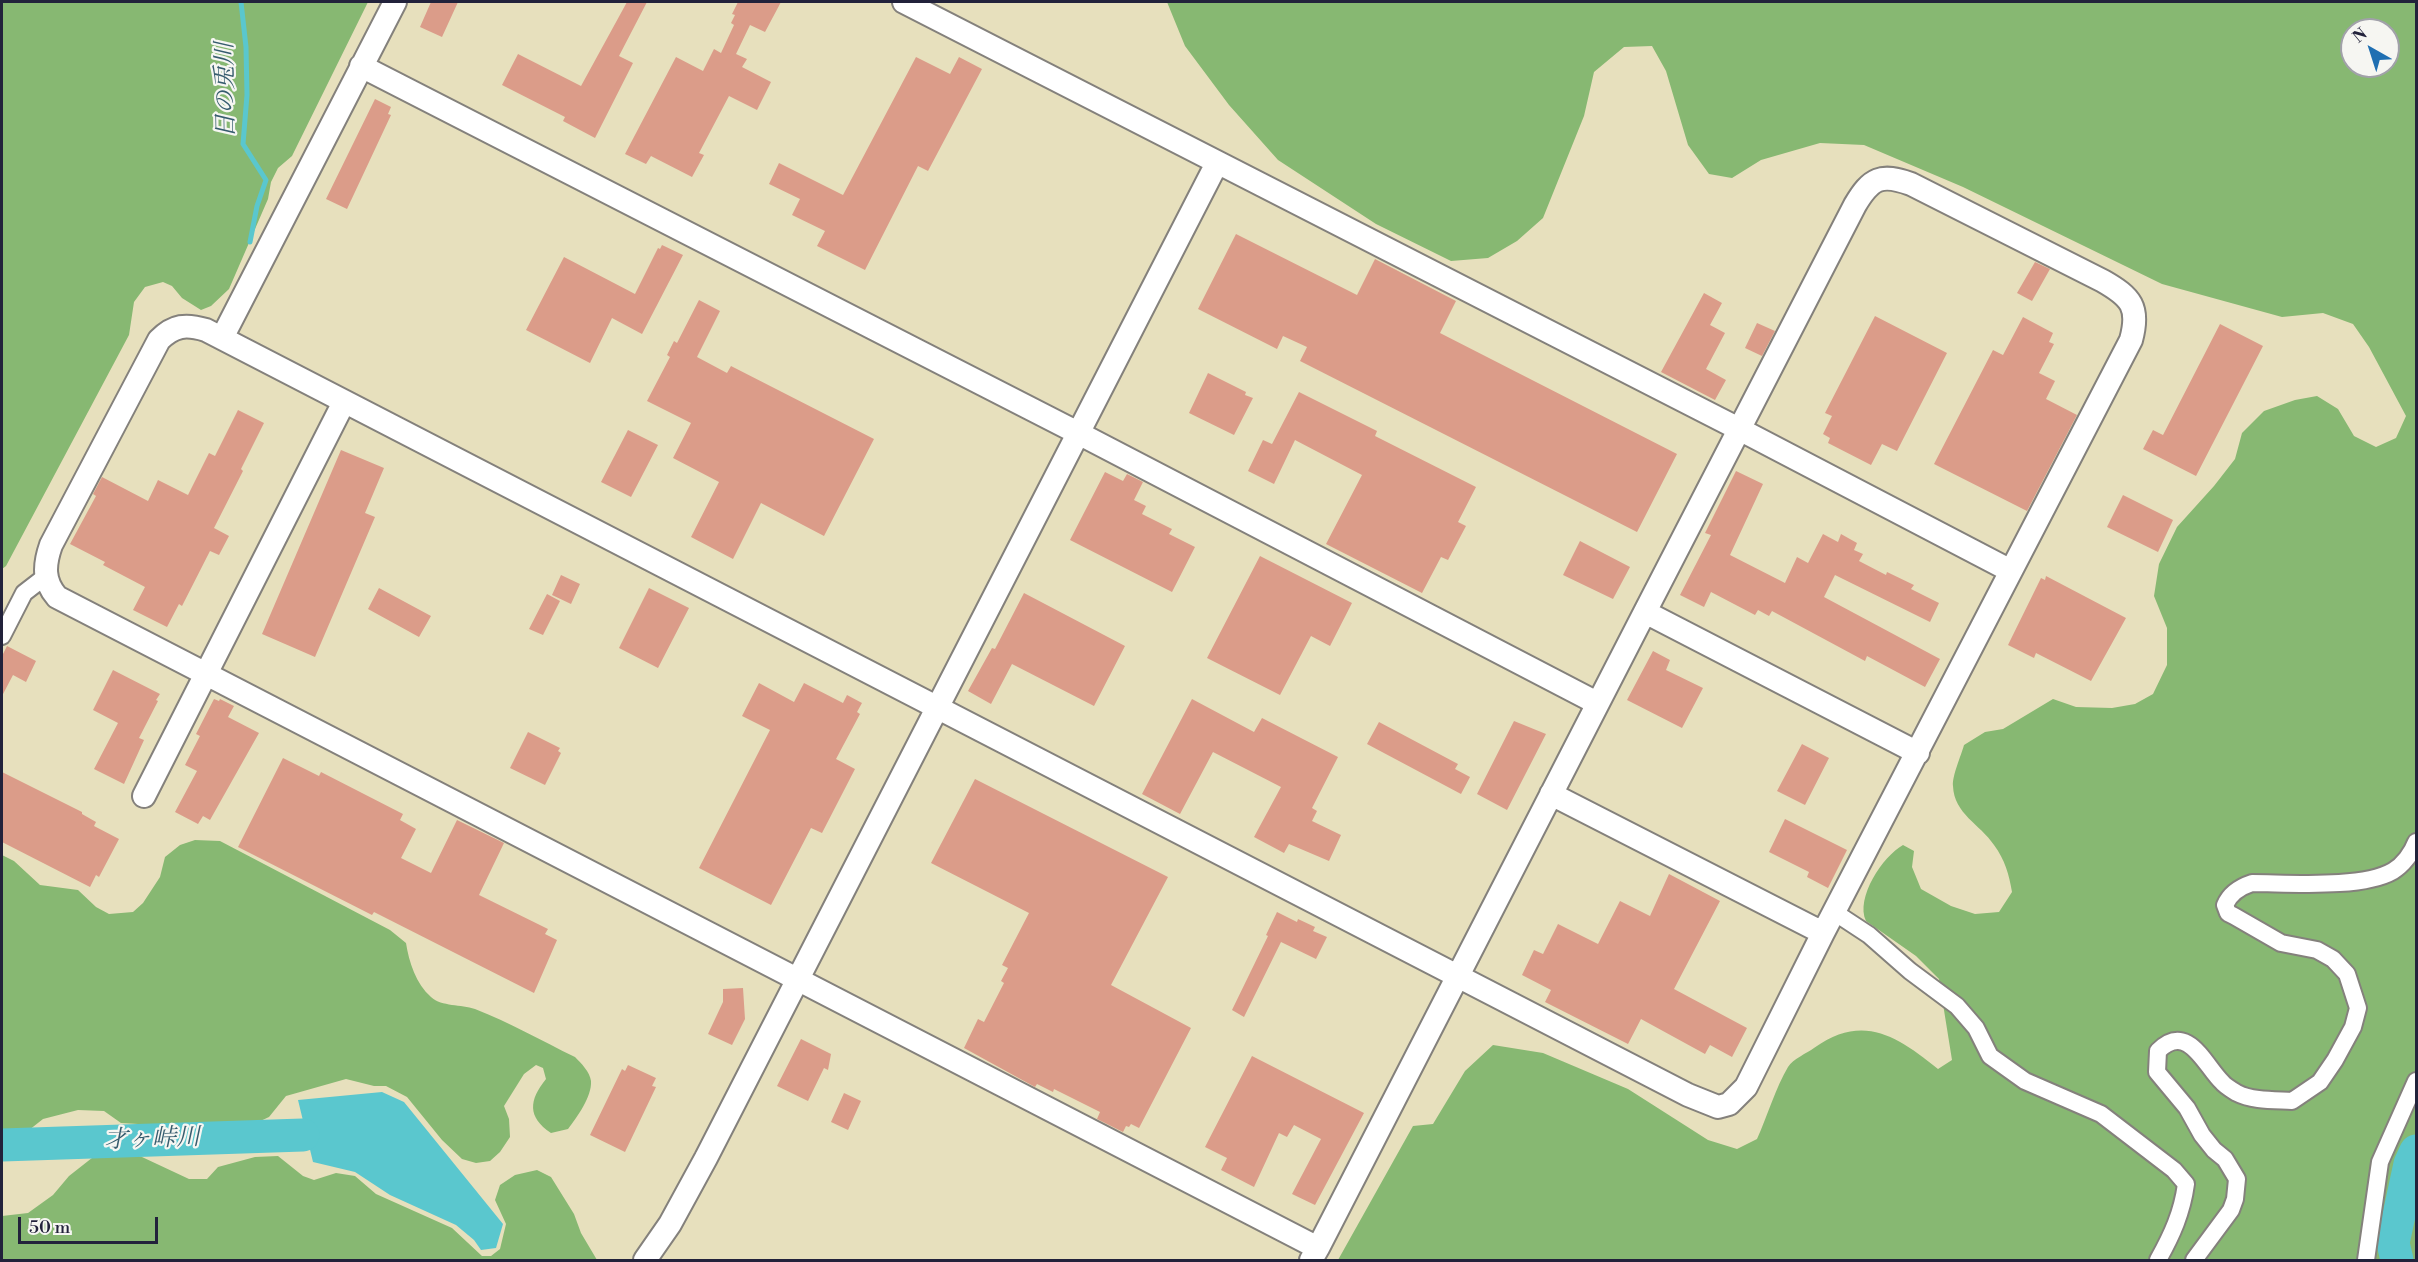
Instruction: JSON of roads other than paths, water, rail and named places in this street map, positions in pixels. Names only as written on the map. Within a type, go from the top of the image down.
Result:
[{"type":"street","points":[[222,338],[394,2]]},
{"type":"street","points":[[904,2],[1739,429],[2011,571]]},
{"type":"street","points":[[361,66],[1080,434],[1597,703]]},
{"type":"street","points":[[645,1260],[670,1224],[798,979],[1080,434],[1217,163]]},
{"type":"street","points":[[344,402],[206,330],[178,326],[167,332],[159,340],[51,545],[46,565],[49,587],[65,603],[798,979],[1314,1254],[1458,977],[1739,429],[1862,194],[1870,184],[1880,178],[1891,178],[1911,184],[2103,281],[2126,296],[2133,306],[2136,317],[2131,340],[1823,933],[1746,1087],[1729,1104],[1718,1107],[1688,1095],[1458,977],[938,706],[344,402]]},
{"type":"street","points":[[144,796],[344,402]]},
{"type":"street","points":[[2,636],[24,593],[46,576]]},
{"type":"street","points":[[1645,612],[1918,753]]},
{"type":"street","points":[[1551,794],[1823,933]]},
{"type":"street","points":[[2194,1260],[2230,1210],[2235,1199],[2237,1179],[2225,1159],[2202,1135],[2187,1108],[2157,1072],[2158,1051],[2172,1043],[2180,1042],[2197,1049],[2222,1083],[2238,1094],[2292,1101],[2320,1082],[2353,1027],[2358,1008],[2347,974],[2333,959],[2317,950],[2281,943],[2228,913],[2225,905],[2228,898],[2241,886],[2253,883],[2334,883],[2367,880],[2393,871],[2409,856],[2416,842]]},
{"type":"street","points":[[1834,912],[1869,935],[1910,971],[1957,1006],[1976,1028],[1990,1056],[2007,1070],[2025,1081],[2101,1114],[2174,1170],[2186,1184],[2183,1206],[2174,1231],[2158,1260]]},
{"type":"street","points":[[2366,1260],[2380,1162],[2397,1119],[2416,1081]]},
{"type":"water","points":[[382,1092],[404,1102],[503,1224],[496,1248],[481,1250],[474,1240],[456,1225],[390,1195],[355,1172],[313,1162],[298,1100]]},
{"type":"waterway","name":"日の兎川","points":[[241,2],[246,47],[247,95],[243,144],[266,180],[257,206],[250,242]]},
{"type":"waterway","name":"才ヶ峠川","points":[[2,1145],[303,1135]]},
{"type":"waterway","points":[[2397,1260],[2393,1243],[2410,1164],[2416,1151]]}]
